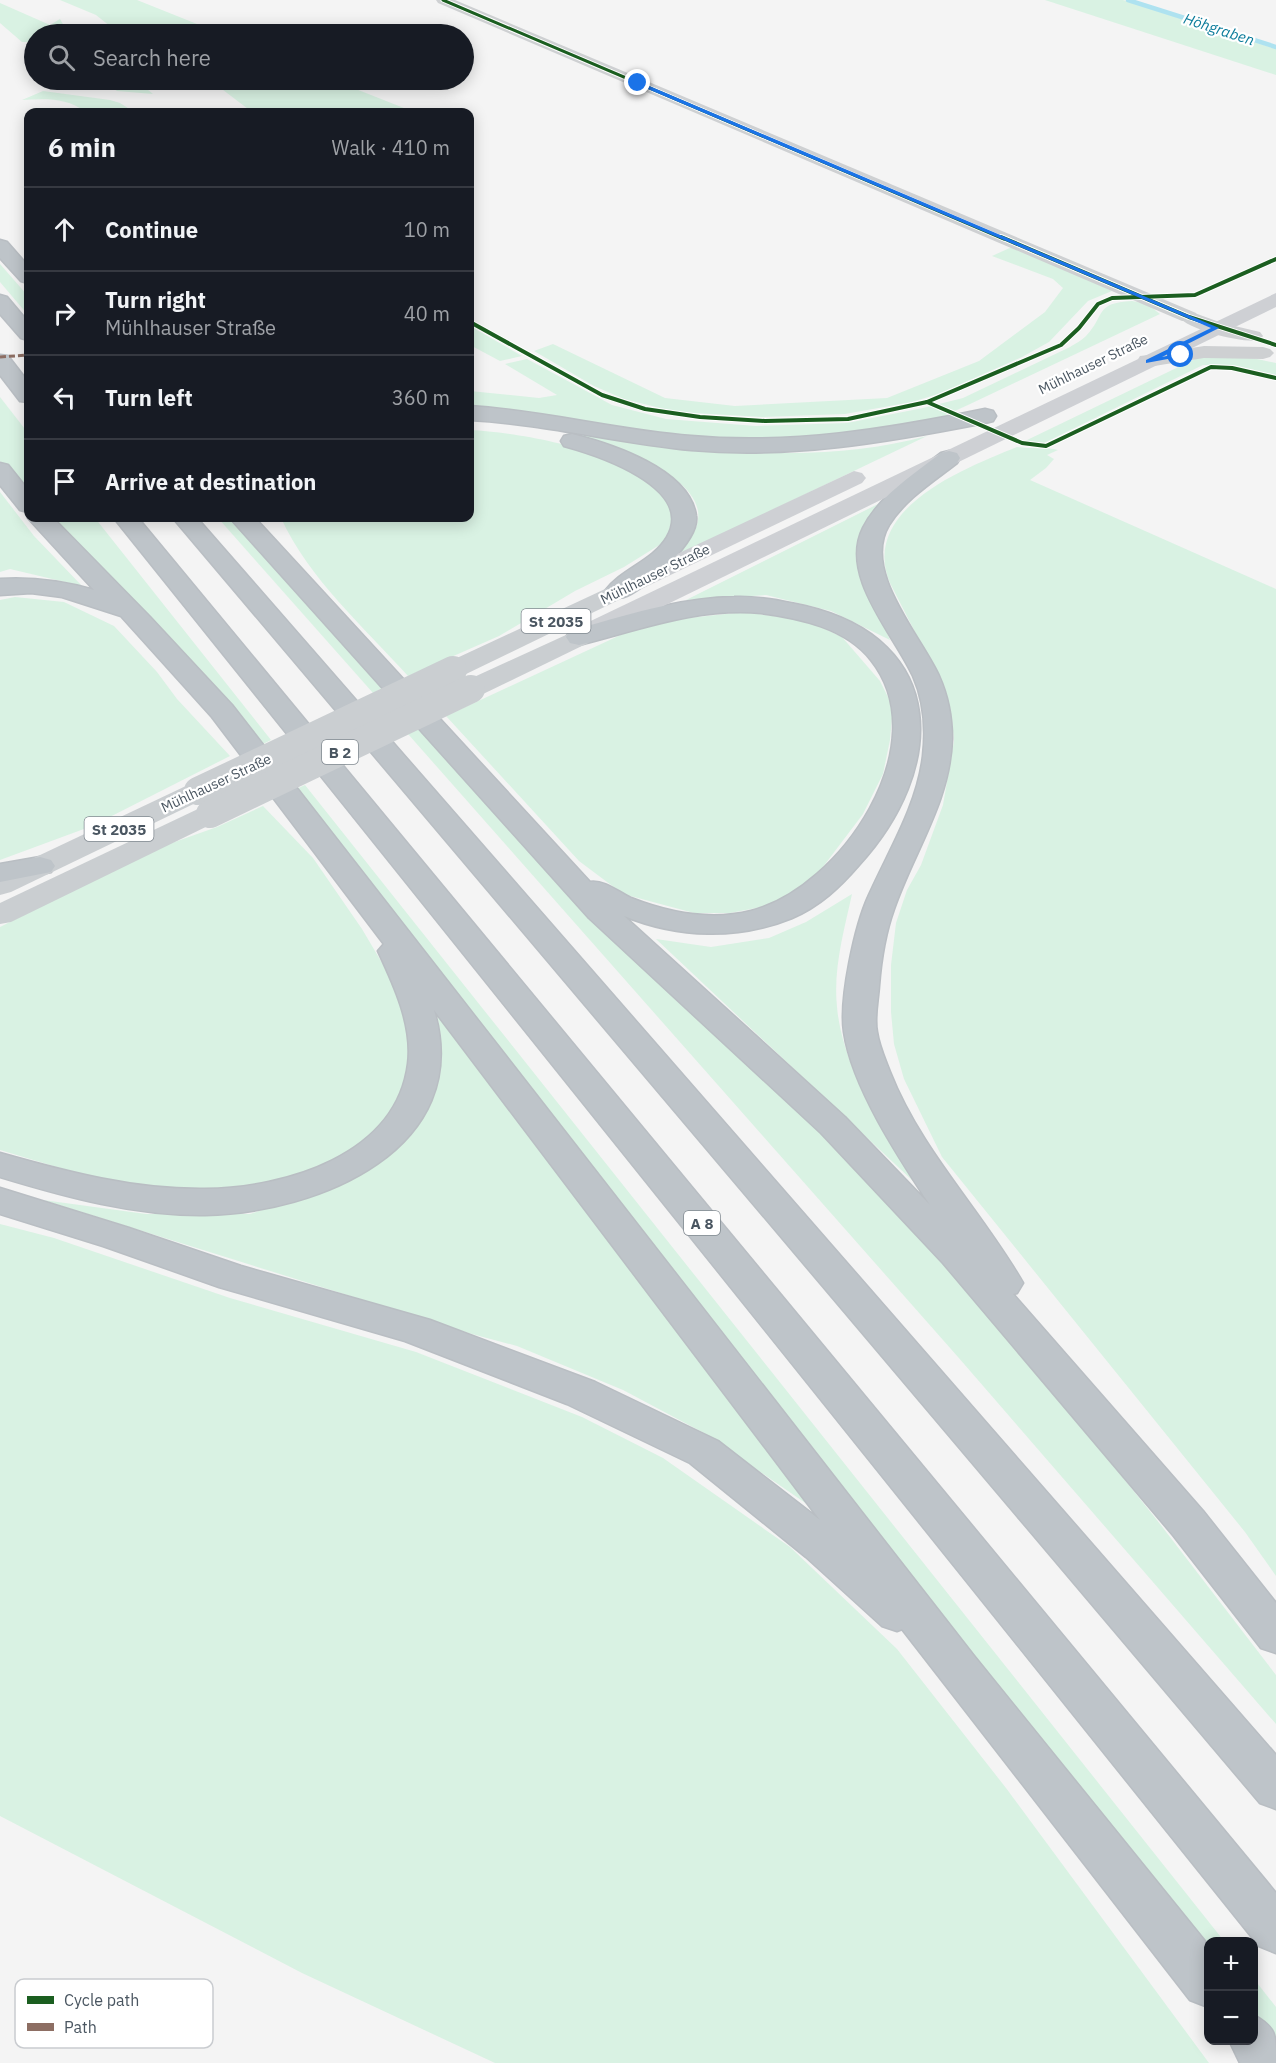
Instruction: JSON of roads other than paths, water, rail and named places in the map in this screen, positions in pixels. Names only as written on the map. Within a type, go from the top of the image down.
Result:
[{"type":"highway","points":[[0,246],[24,273]]},
{"type":"highway","points":[[0,301],[24,329]]},
{"type":"highway","points":[[0,361],[24,391]]},
{"type":"highway","points":[[474,413],[662,440],[760,447],[864,440],[985,416]]},
{"type":"highway","points":[[474,426],[528,432],[600,449],[643,469],[663,483],[677,497],[684,506],[685,518],[679,537],[650,566],[618,591]]},
{"type":"highway","points":[[950,458],[887,512],[875,528],[869,546],[870,568],[874,581],[885,605],[916,657],[931,691],[937,721],[938,751],[921,813],[882,900],[869,940],[860,1029],[874,1074],[896,1124],[1070,1383]]},
{"type":"highway","points":[[0,470],[24,500]]},
{"type":"highway","points":[[44,522],[82,564],[141,621],[222,711],[372,903],[958,1669],[1204,1977]]},
{"type":"highway","name":"A 8","points":[[129,522],[1276,1930]]},
{"type":"highway","points":[[188,522],[1276,1788]]},
{"type":"highway","points":[[246,522],[600,911],[833,1125],[956,1254],[1070,1383],[1188,1523],[1276,1635]]},
{"type":"highway","points":[[271,522],[290,572]]},
{"type":"highway","points":[[0,587],[31,585],[74,592],[113,605],[141,621]]},
{"type":"highway","points":[[546,854],[565,871],[606,898],[655,918],[703,925],[752,920],[790,907],[809,896],[856,851],[881,817],[890,799],[897,780],[905,742],[906,722],[900,690],[889,666],[869,643],[853,632],[814,616],[748,605],[700,607],[643,619],[579,637]]},
{"type":"highway","points":[[0,873],[40,866]]},
{"type":"highway","points":[[0,1165],[102,1192],[170,1201],[207,1203],[263,1197],[297,1189],[332,1176],[360,1160],[401,1124],[414,1104],[425,1065],[421,1026],[413,999],[404,972],[372,903]]},
{"type":"highway","points":[[0,1202],[116,1237],[232,1277],[416,1330],[581,1393],[704,1452],[821,1545],[958,1669]]},
{"type":"highway","points":[[1258,2045],[1272,2063]]},
{"type":"main road","name":"Mühlhauser Straße","points":[[1167,328],[1276,276]]},
{"type":"main road","name":"Mühlhauser Straße","points":[[462,680],[579,637],[1276,299]]},
{"type":"main road","name":"Mühlhauser Straße","points":[[0,915],[204,803],[462,680],[618,591],[1006,406]]},
{"type":"main road","name":"Mühlhauser Straße","points":[[0,886],[40,866],[204,803]]},
{"type":"street","points":[[443,0],[1216,328],[1228,338],[1272,352]]},
{"type":"street","points":[[1148,361],[1204,352],[1272,352]]},
{"type":"waterway","name":"Höhgraben","points":[[1128,0],[1276,47]]}]
